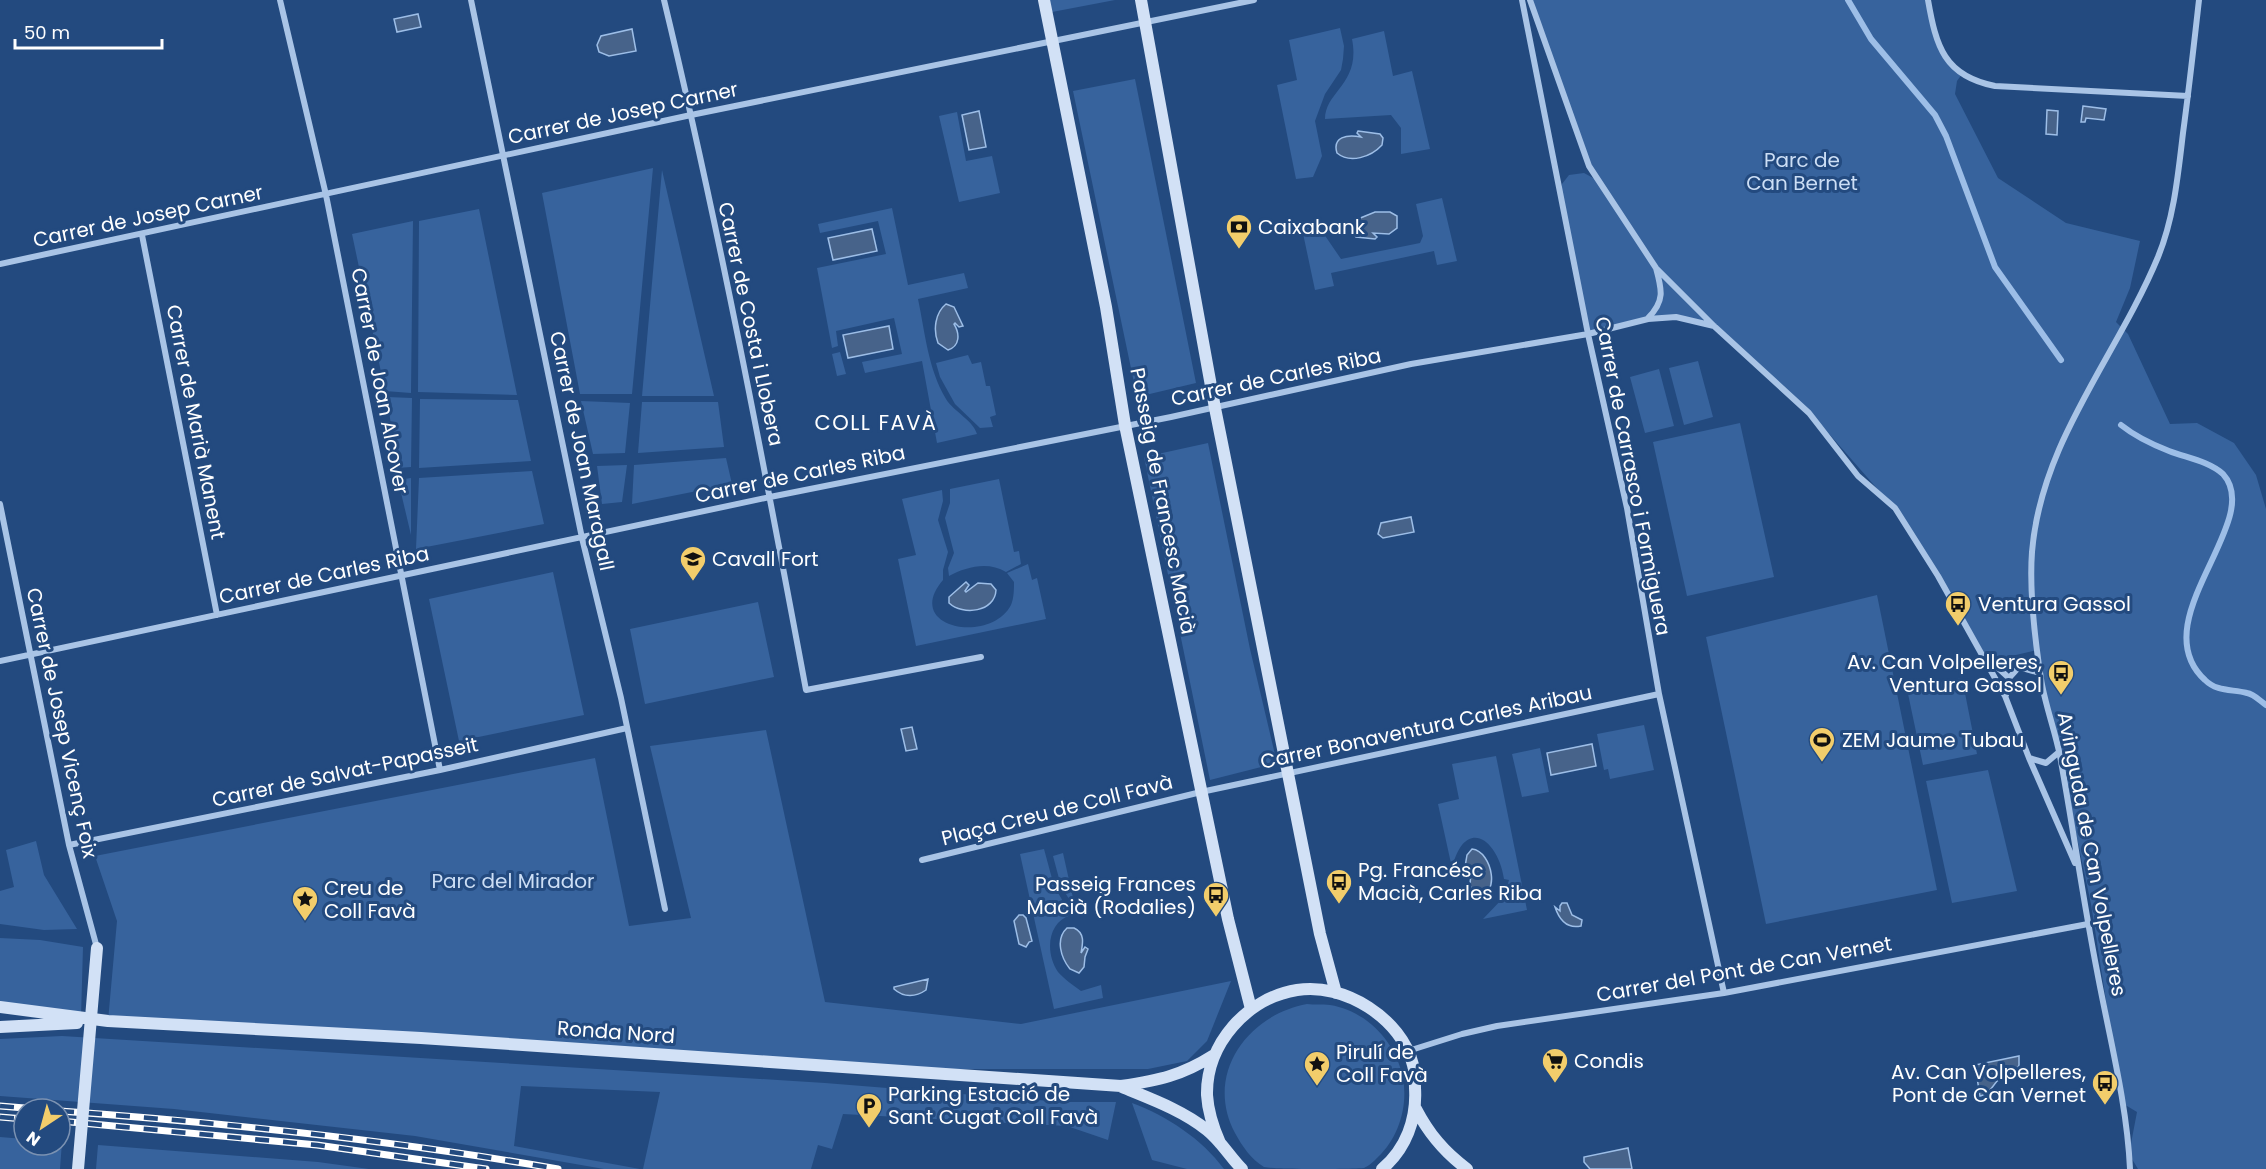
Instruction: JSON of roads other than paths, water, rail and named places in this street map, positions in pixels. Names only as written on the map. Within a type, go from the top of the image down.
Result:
[{"type":"street","name":"Carrer de Joan Alcover","points":[[280,0],[326,195],[440,770]]},
{"type":"street","name":"Carrer de Joan Maragall","points":[[471,0],[582,538],[627,728],[665,909]]},
{"type":"street","name":"Carrer de Costa i Llobera","points":[[664,0],[691,114],[770,497],[806,690],[981,657]]},
{"type":"street","name":"Passeig de Francesc Macià","points":[[1044,0],[1106,307],[1125,425],[1228,919],[1251,1009]]},
{"type":"street","points":[[1141,0],[1215,408],[1320,934],[1335,993]]},
{"type":"street","name":"Carrer de Josep Carner","points":[[0,264],[691,114],[1254,0]]},
{"type":"street","name":"Carrer de Carrasco i Formiguera","points":[[1522,0],[1588,334],[1628,508],[1659,694],[1724,993]]},
{"type":"street","points":[[1530,0],[1589,166],[1656,267],[1714,326],[1809,413],[1858,476],[1895,508],[1938,576],[2006,696],[2029,758],[2079,871]]},
{"type":"street","points":[[1928,0],[1940,50],[1955,68],[1974,82],[1995,86],[2188,96]]},
{"type":"street","name":"Avinguda de Can Volpelleres","points":[[2130,1169],[2127,1130],[2088,924],[2059,752],[2040,673],[2035,629],[2032,552],[2046,486],[2061,445],[2082,399],[2102,367],[2143,289],[2159,256],[2170,223],[2178,177],[2199,0]]},
{"type":"street","name":"Carrer de Marià Manent","points":[[142,235],[218,615]]},
{"type":"street","points":[[1648,319],[1661,301],[1656,267]]},
{"type":"street","name":"Carrer de Carles Riba","points":[[0,660],[770,497],[1215,408],[1411,364],[1588,334],[1648,319],[1676,316],[1714,326]]},
{"type":"street","name":"Carrer de Josep Vicenç Foix","points":[[0,504],[69,845],[97,948]]},
{"type":"street","points":[[1980,651],[2009,678]]},
{"type":"street","points":[[2006,696],[2009,678],[2019,667],[2040,673]]},
{"type":"street","name":"Carrer Bonaventura Carles Aribau","points":[[1201,792],[1659,694]]},
{"type":"street","name":"Carrer de Salvat-Papasseit","points":[[69,845],[440,770],[627,728]]},
{"type":"street","points":[[2029,758],[2046,763],[2059,752]]},
{"type":"street","name":"Plaça Creu de Coll Favà","points":[[922,860],[1201,792]]},
{"type":"street","name":"Carrer del Pont de Can Vernet","points":[[1408,1052],[1462,1034],[1497,1026],[1724,993],[2088,924]]},
{"type":"street","points":[[78,1169],[97,948]]},
{"type":"street","name":"Ronda Nord","points":[[1220,1143],[1210,1117],[1207,1094],[1214,1055],[1226,1035],[1251,1009],[1273,997],[1310,988],[1358,1001],[1397,1032],[1408,1052],[1413,1065],[1416,1109],[1400,1150],[1382,1169]]},
{"type":"street","name":"Ronda Nord","points":[[0,1007],[108,1021],[421,1038],[1121,1086],[1165,1079],[1188,1070],[1214,1055]]},
{"type":"street","name":"Ronda Nord","points":[[0,1027],[108,1021]]},
{"type":"street","name":"Ronda Nord","points":[[1121,1086],[1191,1119],[1208,1131],[1242,1169]]},
{"type":"street","name":"Ronda Nord","points":[[1416,1109],[1427,1130],[1438,1144],[1467,1169]]},
{"type":"waterway","points":[[1848,0],[1871,39],[1935,115],[1946,136],[1995,267],[2061,360]]},
{"type":"waterway","points":[[2121,425],[2150,443],[2204,463],[2223,474],[2232,494],[2229,518],[2194,601],[2187,630],[2189,656],[2210,684],[2250,694],[2266,705]]},
{"type":"railway","points":[[0,1106],[12,1107]]},
{"type":"railway","points":[[72,1112],[310,1134],[434,1149],[558,1169]]},
{"type":"railway","points":[[0,1117],[12,1118]]},
{"type":"railway","points":[[72,1122],[317,1145],[486,1169]]},
{"type":"place","name":"Caixabank","points":[[1239,250]]},
{"type":"place","name":"Cavall Fort","points":[[693,582]]},
{"type":"place","name":"Ventura Gassol","points":[[1958,627]]},
{"type":"place","name":"Av. Can Volpelleres, Ventura Gassol","points":[[2061,696]]},
{"type":"place","name":"ZEM Jaume Tubau","points":[[1822,763]]},
{"type":"place","name":"Pg. Francésc Macià, Carles Riba","points":[[1339,905]]},
{"type":"place","name":"Passeig Frances Macià (Rodalies)","points":[[1216,918]]},
{"type":"place","name":"Creu de Coll Favà","points":[[305,922]]},
{"type":"place","name":"Condis","points":[[1555,1084]]},
{"type":"place","name":"Pirulí de Coll Favà","points":[[1317,1087]]},
{"type":"place","name":"Av. Can Volpelleres, Pont de Can Vernet","points":[[2105,1106]]},
{"type":"place","name":"Parking Estació de Sant Cugat Coll Favà","points":[[869,1129]]},
{"type":"district","name":"COLL FAVÀ","points":[[876,423]]},
{"type":"park label","name":"Parc de Can Bernet","points":[[1802,172]]},
{"type":"park label","name":"Parc del Mirador","points":[[513,881]]}]
